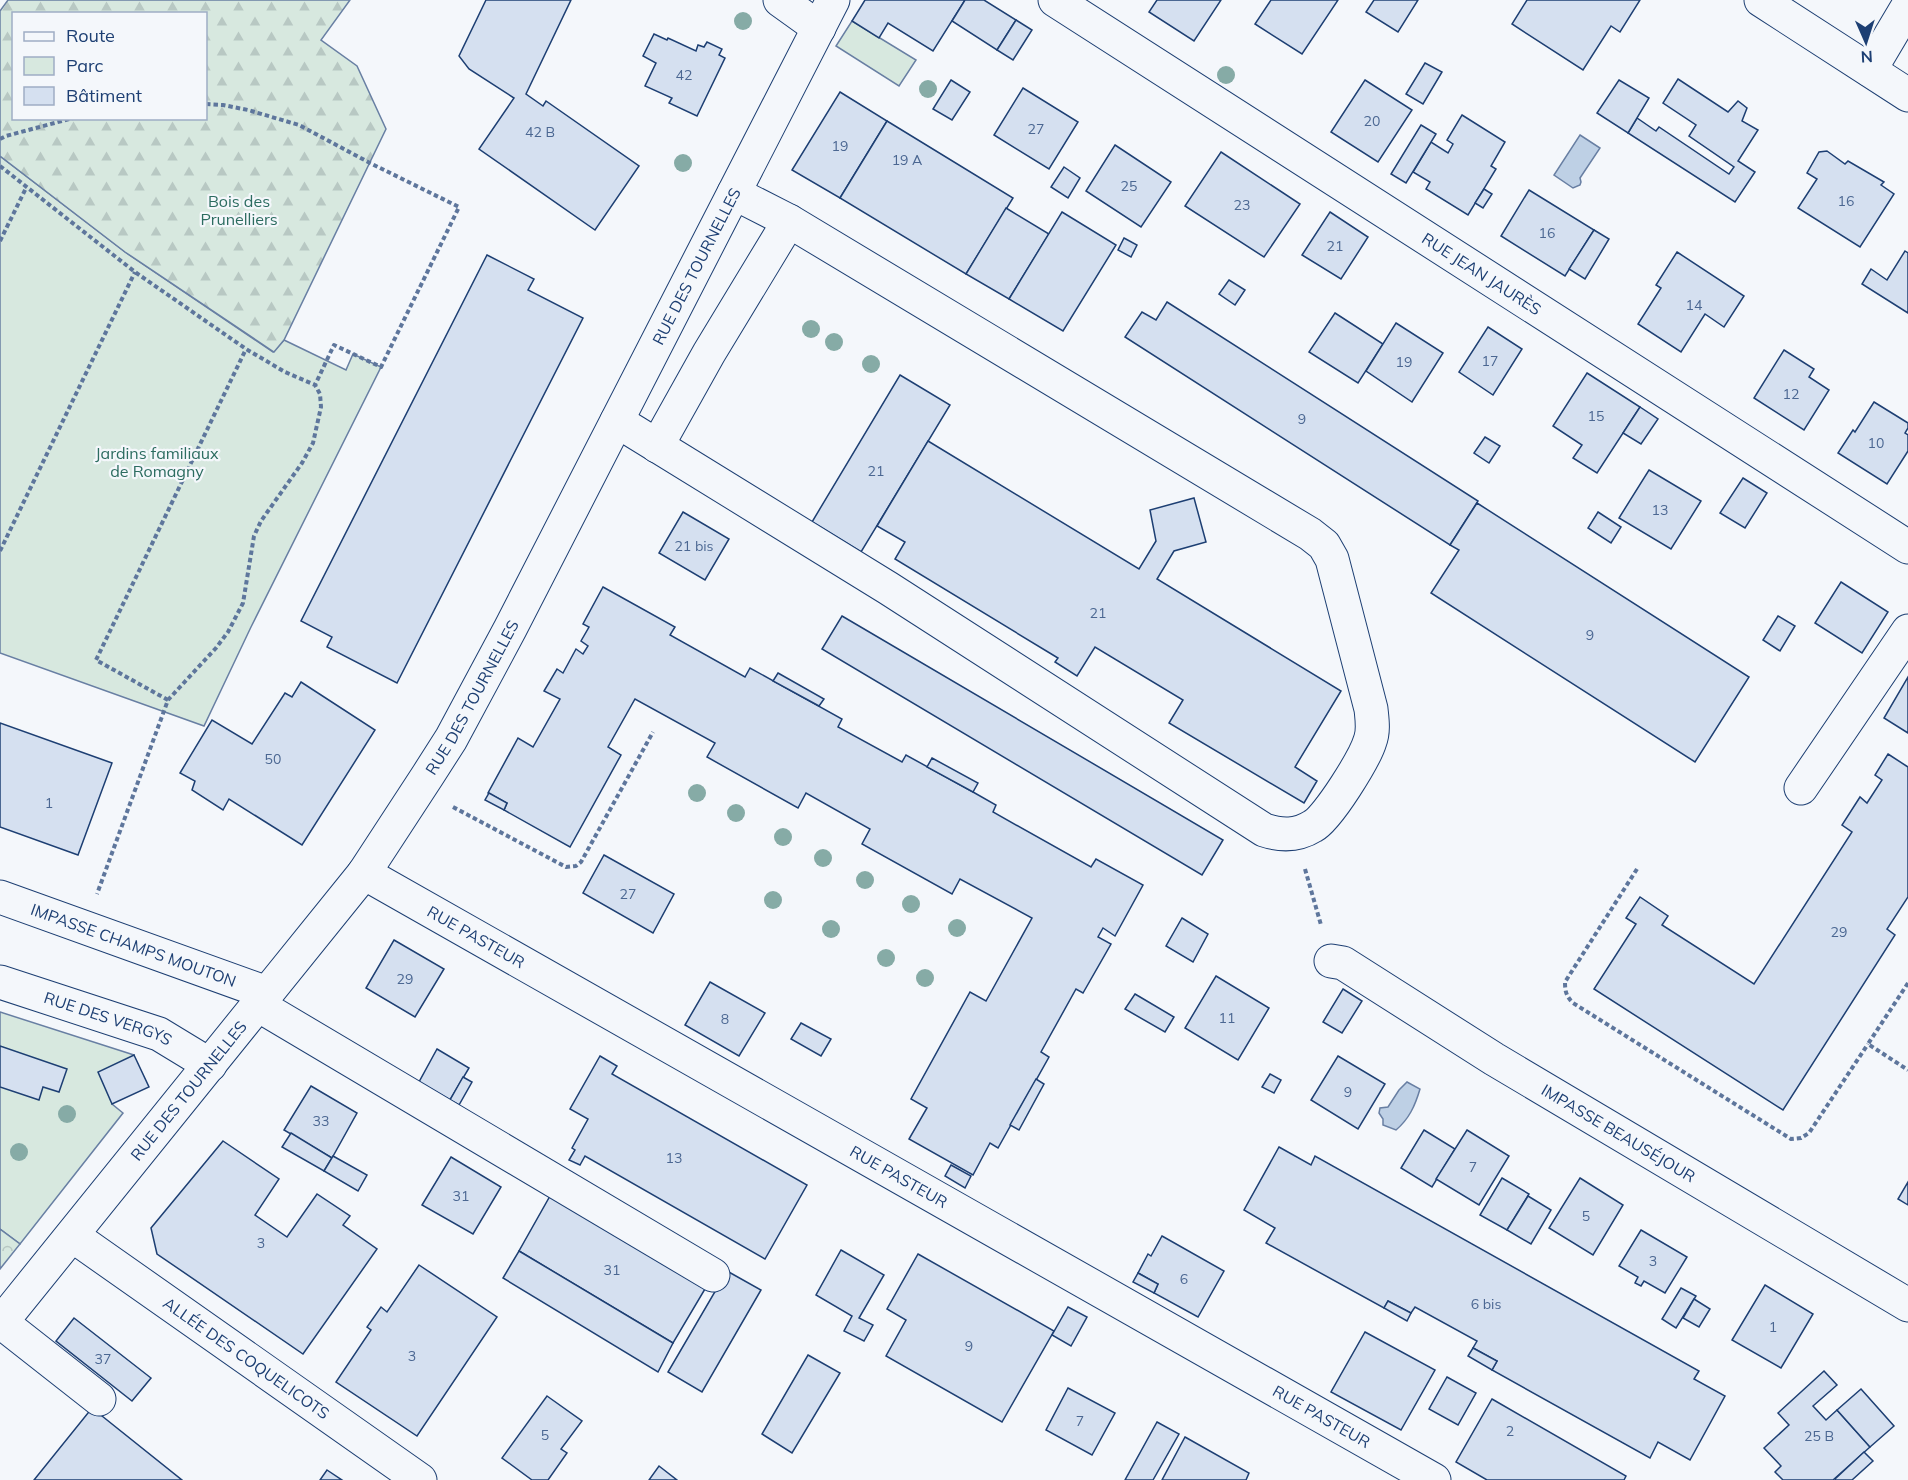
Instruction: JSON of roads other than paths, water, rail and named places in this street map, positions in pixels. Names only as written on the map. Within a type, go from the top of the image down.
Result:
[{"type":"street","points":[[780,0],[826,14]]},
{"type":"street","name":"RUE JEAN JAURÈS","points":[[1054,0],[1908,547]]},
{"type":"street","points":[[1761,0],[1908,94]]},
{"type":"street","points":[[1870,70],[1908,6]]},
{"type":"street","name":"RUE DES TOURNELLES","points":[[1,1323],[364,873],[450,739],[510,629],[826,14]]},
{"type":"street","points":[[617,421],[888,588],[1264,830],[1286,835],[1315,825],[1332,807],[1367,749],[1372,731],[1369,699],[1332,559],[1324,545],[1302,529],[789,221],[734,193]]},
{"type":"street","points":[[657,446],[709,353],[789,221]]},
{"type":"street","points":[[1801,788],[1908,631]]},
{"type":"street","name":"RUE PASTEUR","points":[[364,873],[1434,1480]]},
{"type":"street","name":"IMPASSE CHAMPS MOUTON","points":[[0,897],[85,927],[262,999],[713,1275]]},
{"type":"street","name":"IMPASSE BEAUSÉJOUR","points":[[1331,961],[1343,963],[1494,1059],[1908,1305]]},
{"type":"street","name":"RUE DES VERGYS","points":[[0,982],[159,1034],[210,1065]]},
{"type":"street","name":"ALLÉE DES COQUELICOTS","points":[[73,1236],[420,1480]]},
{"type":"street","points":[[1,1323],[99,1399]]},
{"type":"water","points":[[1580,135],[1600,148],[1580,178],[1580,185],[1573,188],[1554,175]]},
{"type":"water","points":[[1407,1082],[1420,1089],[1411,1112],[1396,1130],[1383,1125],[1383,1119],[1379,1113],[1380,1108],[1388,1107]]},
{"type":"park label","name":"Bois des Prunelliers","points":[[239,210]]},
{"type":"park label","name":"Jardins familiaux de Romagny","points":[[157,462]]}]
